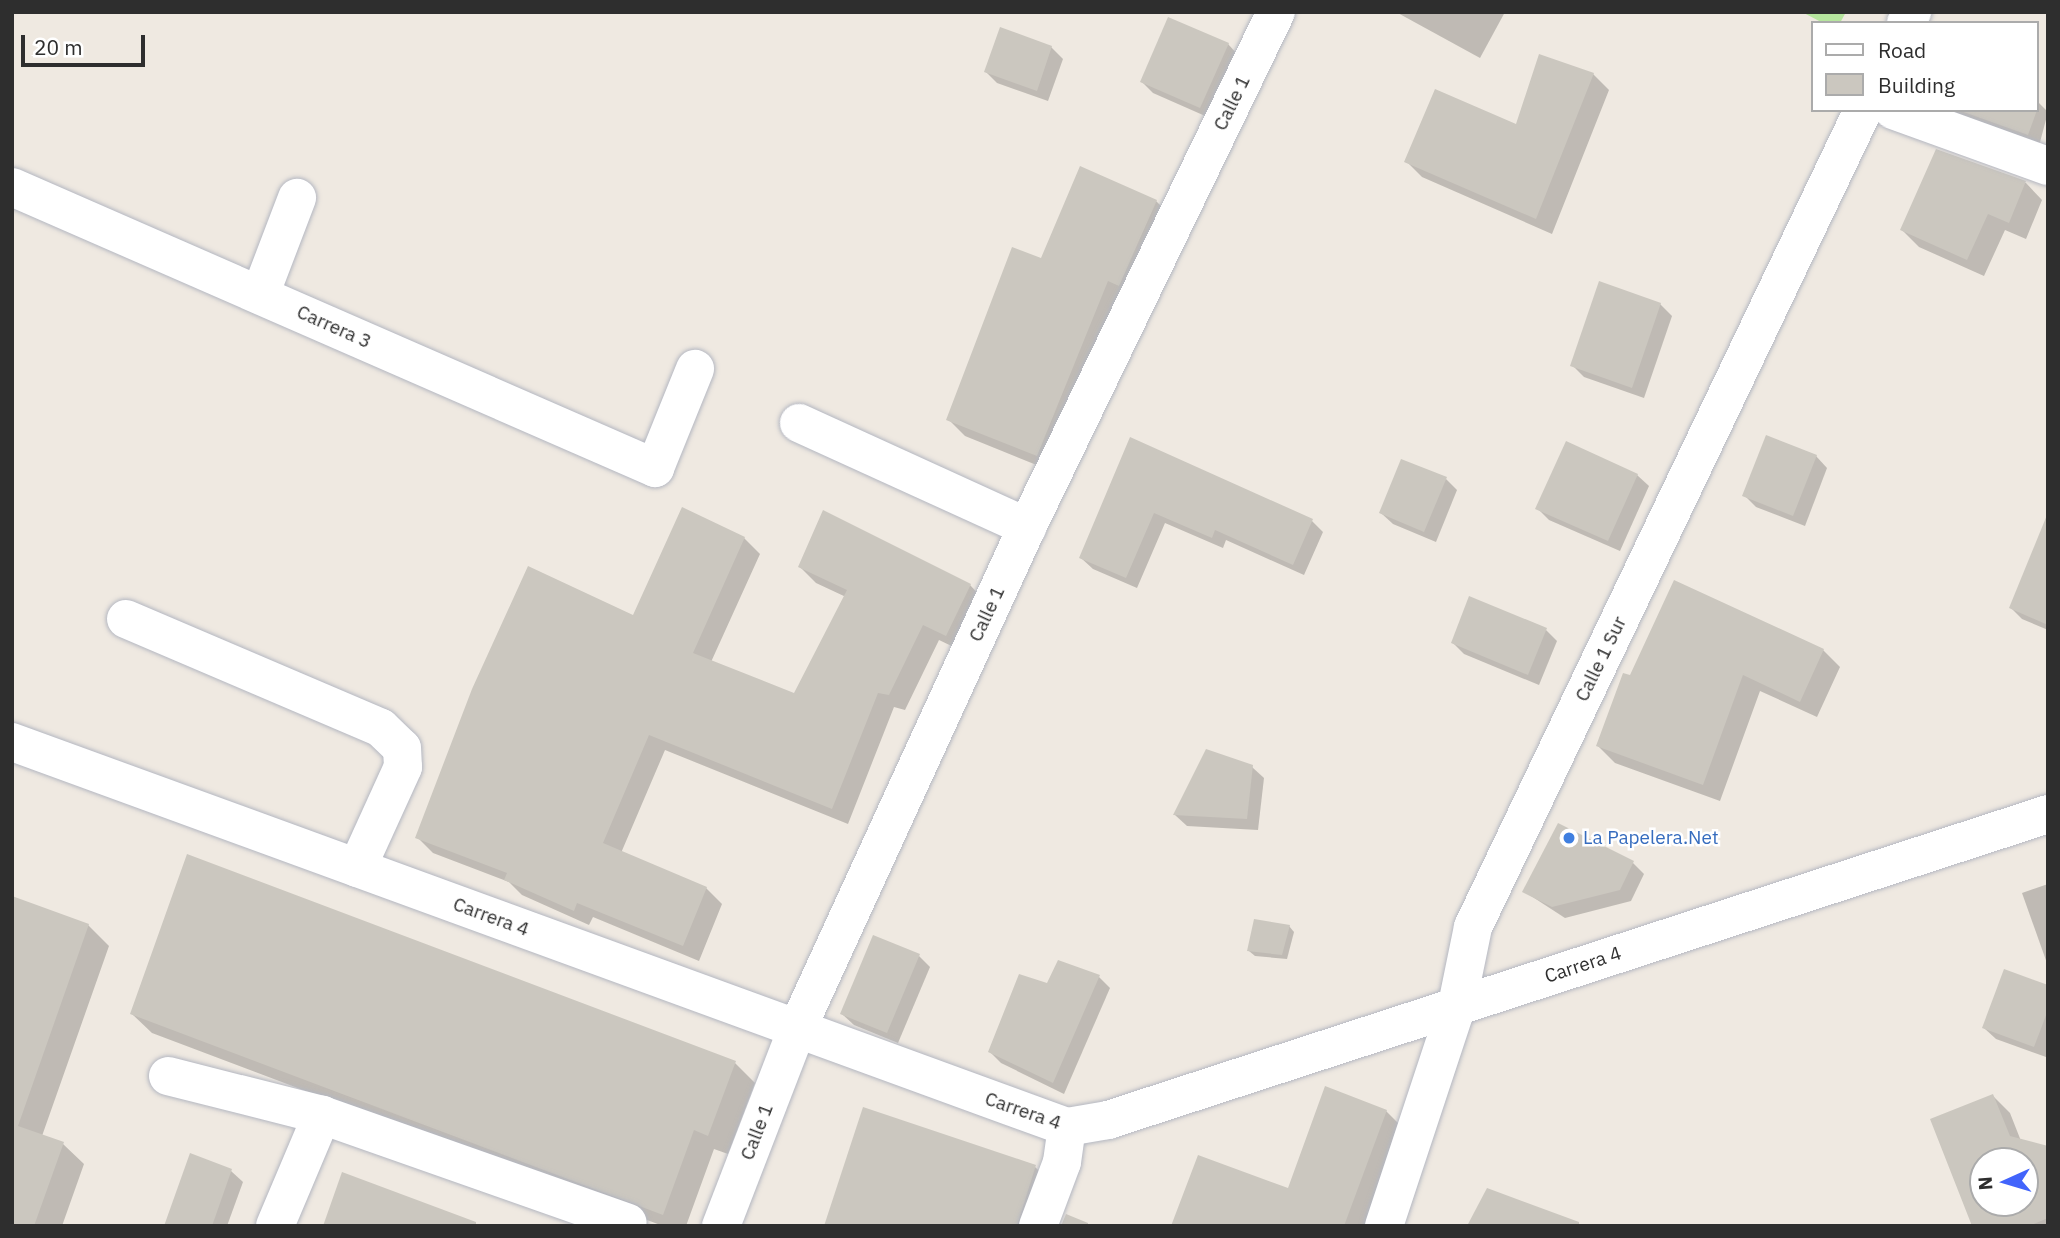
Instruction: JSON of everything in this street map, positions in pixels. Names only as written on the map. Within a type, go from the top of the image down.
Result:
[{"type":"street","name":"Calle 1","points":[[721,1226],[797,1029],[1027,527],[1276,12]]},
{"type":"street","name":"Calle 1 Sur","points":[[1384,1226],[1457,1005],[1473,927],[1862,112]]},
{"type":"street","points":[[1899,112],[2048,166]]},
{"type":"street","name":"Carrera 3","points":[[12,187],[655,468],[695,369]]},
{"type":"street","points":[[260,295],[297,198]]},
{"type":"street","points":[[799,423],[1027,527]]},
{"type":"street","points":[[126,619],[381,728],[402,748],[404,767],[357,868]]},
{"type":"street","name":"Carrera 4","points":[[12,742],[1067,1127],[1108,1120],[2048,814]]},
{"type":"street","points":[[168,1076],[322,1115],[628,1223]]},
{"type":"street","points":[[275,1226],[322,1115]]},
{"type":"street","points":[[1038,1226],[1062,1162],[1067,1127]]},
{"type":"green space","points":[[1802,12],[1846,12],[1841,21],[1819,21]]},
{"type":"building","points":[[1168,17],[1229,43],[1200,108],[1140,82]]},
{"type":"building","points":[[1000,27],[1052,46],[1037,91],[984,72]]},
{"type":"building","points":[[1539,54],[1594,73],[1536,219],[1404,162],[1435,89],[1516,124]]},
{"type":"building","points":[[1964,112],[2036,112],[2028,135]]},
{"type":"building","points":[[1936,149],[2026,181],[2009,223],[1988,214],[1967,260],[1900,230]]},
{"type":"building","points":[[1080,166],[1157,200],[1119,286],[1108,281],[1037,456],[946,420],[1012,247],[1041,258]]},
{"type":"building","points":[[1599,281],[1661,303],[1632,388],[1570,366]]},
{"type":"building","points":[[1766,435],[1817,455],[1793,516],[1742,496]]},
{"type":"building","points":[[1130,437],[1313,519],[1293,565],[1215,530],[1212,538],[1154,513],[1126,578],[1079,558]]},
{"type":"building","points":[[1566,441],[1638,474],[1608,541],[1535,509]]},
{"type":"building","points":[[1401,459],[1447,477],[1424,532],[1379,513]]},
{"type":"building","points":[[682,507],[745,537],[693,653],[794,693],[847,590],[798,567],[823,510],[971,584],[946,636],[923,625],[889,695],[878,693],[832,809],[649,735],[603,843],[707,887],[683,946],[577,903],[574,911],[504,880],[507,873],[415,838],[472,689],[528,566],[633,615]]},
{"type":"building","points":[[2048,515],[2048,625],[2009,608]]},
{"type":"building","points":[[1674,580],[1824,649],[1800,702],[1743,675],[1703,785],[1596,746],[1623,673],[1630,675]]},
{"type":"building","points":[[1469,596],[1547,628],[1528,675],[1451,643]]},
{"type":"building","points":[[1206,749],[1253,765],[1247,819],[1173,815]]},
{"type":"building","points":[[1558,823],[1634,861],[1620,890],[1552,907],[1522,892]]},
{"type":"building","points":[[187,854],[736,1061],[708,1136],[694,1130],[663,1215],[130,1014]]},
{"type":"building","points":[[12,896],[89,924],[18,1126],[64,1142],[34,1226],[12,1226]]},
{"type":"building","points":[[1254,919],[1290,925],[1282,955],[1247,951]]},
{"type":"building","points":[[873,935],[920,954],[887,1033],[840,1014]]},
{"type":"building","points":[[1058,960],[1100,975],[1053,1083],[988,1052],[1019,974],[1047,983]]},
{"type":"building","points":[[2004,969],[2048,985],[2048,1010],[2034,1047],[1982,1028]]},
{"type":"building","points":[[1325,1086],[1387,1110],[1344,1226],[1171,1226],[1198,1155],[1288,1188]]},
{"type":"building","points":[[1993,1094],[2010,1136],[2048,1146],[2048,1218],[2029,1226],[1972,1226],[1930,1119]]},
{"type":"building","points":[[863,1107],[1036,1165],[1017,1226],[824,1226]]},
{"type":"building","points":[[190,1153],[232,1169],[212,1226],[164,1226]]},
{"type":"building","points":[[342,1172],[476,1222],[476,1226],[323,1226]]},
{"type":"building","points":[[1487,1188],[1579,1222],[1579,1226],[1467,1226]]},
{"type":"building","points":[[1066,1214],[1088,1223],[1088,1226],[1061,1226]]},
{"type":"place","name":"La Papelera.Net","points":[[1569,838]]}]
